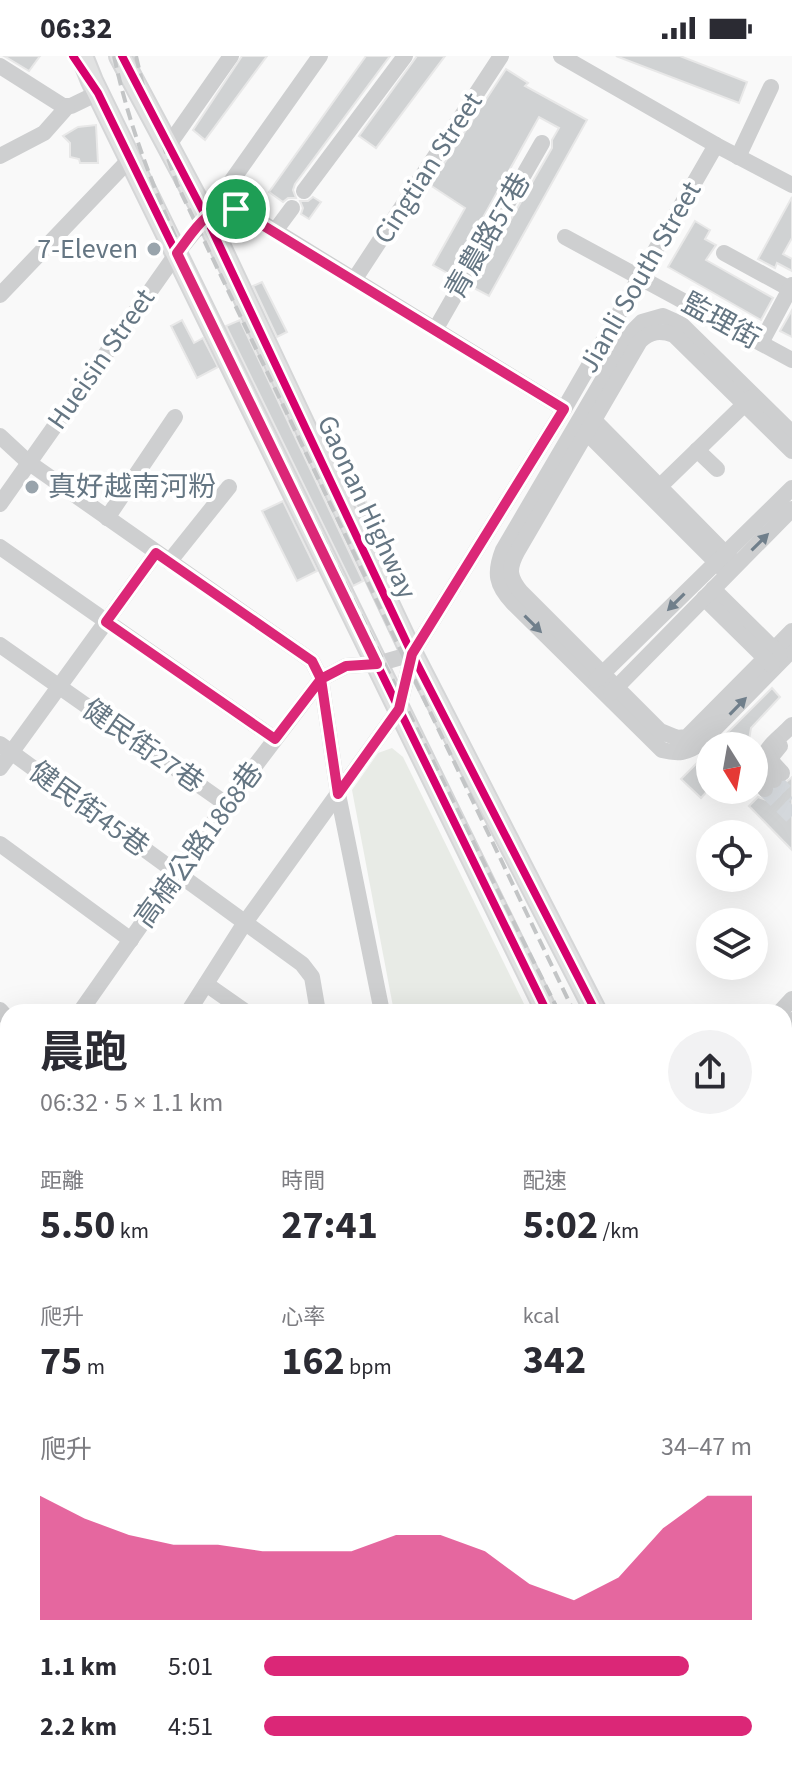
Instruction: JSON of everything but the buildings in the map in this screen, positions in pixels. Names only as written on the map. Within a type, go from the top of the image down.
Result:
[{"type":"main road","name":"Gaonan Highway","points":[[82,56],[543,1004]]},
{"type":"main road","name":"Gaonan Highway","points":[[123,57],[206,217],[412,654],[592,1004]]},
{"type":"street","points":[[0,156],[44,133],[67,107],[95,87],[73,56]]},
{"type":"street","points":[[168,146],[231,56]]},
{"type":"street","name":"Hueisin Street","points":[[0,504],[320,56]]},
{"type":"street","points":[[304,191],[405,56]]},
{"type":"street","name":"Cingtian Street","points":[[354,280],[501,56]]},
{"type":"street","points":[[561,56],[792,185]]},
{"type":"street","points":[[0,66],[67,107]]},
{"type":"street","points":[[738,157],[771,87]]},
{"type":"street","name":"青農路57巷","points":[[435,330],[542,143]]},
{"type":"street","name":"Jianli South Street","points":[[399,709],[412,654],[564,409],[716,145]]},
{"type":"street","points":[[0,294],[130,159]]},
{"type":"street","points":[[206,217],[230,208],[246,213],[564,409]]},
{"type":"street","points":[[275,231],[292,208]]},
{"type":"street","name":"監理街","points":[[565,237],[792,360]]},
{"type":"street","points":[[724,253],[791,287],[761,343]]},
{"type":"street","points":[[792,451],[681,324],[663,316],[642,322],[633,330],[517,552],[510,573],[521,592],[598,679],[660,731],[677,738],[687,737],[778,657],[792,631]]},
{"type":"street","points":[[588,420],[640,341],[657,331],[674,335],[792,433]]},
{"type":"street","points":[[655,491],[749,400]]},
{"type":"street","points":[[107,518],[175,417]]},
{"type":"street","points":[[588,420],[727,564]]},
{"type":"street","points":[[0,436],[28,462],[312,661],[321,679],[338,794],[380,1004]]},
{"type":"street","points":[[697,450],[717,469]]},
{"type":"street","points":[[0,768],[6,748],[59,687],[106,622],[229,487]]},
{"type":"street","points":[[612,692],[709,594],[727,564],[792,488]]},
{"type":"street","points":[[598,679],[792,509]]},
{"type":"street","points":[[0,547],[275,739]]},
{"type":"street","points":[[709,594],[778,657]]},
{"type":"street","name":"健民街27巷","points":[[0,645],[226,804]]},
{"type":"street","points":[[321,679],[346,666],[377,664],[412,654]]},
{"type":"street","name":"高楠公路1868巷","points":[[86,1004],[226,804],[321,679]]},
{"type":"street","points":[[193,1004],[244,924],[399,709]]},
{"type":"street","points":[[768,743],[792,718]]},
{"type":"street","points":[[768,750],[792,725]]},
{"type":"street","points":[[768,780],[771,757],[792,733]]},
{"type":"street","name":"健民街45巷","points":[[6,748],[302,964],[312,977],[317,1004]]},
{"type":"street","points":[[0,844],[131,940]]},
{"type":"street","points":[[206,984],[235,1004]]},
{"type":"shaded area","points":[[392,748],[403,757],[524,1004],[392,1004],[352,790],[378,753]]},
{"type":"tunnel","points":[[774,780],[792,799]]},
{"type":"tunnel","points":[[768,792],[792,816]]},
{"type":"railway","points":[[114,56],[143,156],[182,252],[555,1004]]},
{"type":"railway","points":[[136,56],[144,90],[177,184],[570,1004]]},
{"type":"cycle path","points":[[73,56],[98,93],[543,1004]]},
{"type":"cycle path","points":[[122,56],[206,217],[412,654],[592,1004]]},
{"type":"place","name":"7-Eleven","points":[[154,249]]},
{"type":"place","name":"真好越南河粉","points":[[32,487]]},
{"type":"route","points":[[236,209],[225,208],[206,217],[177,253],[377,664],[346,666],[321,679],[275,739],[106,622],[156,553],[312,661],[321,679],[338,794],[399,709],[412,654],[564,409],[236,209]]}]
